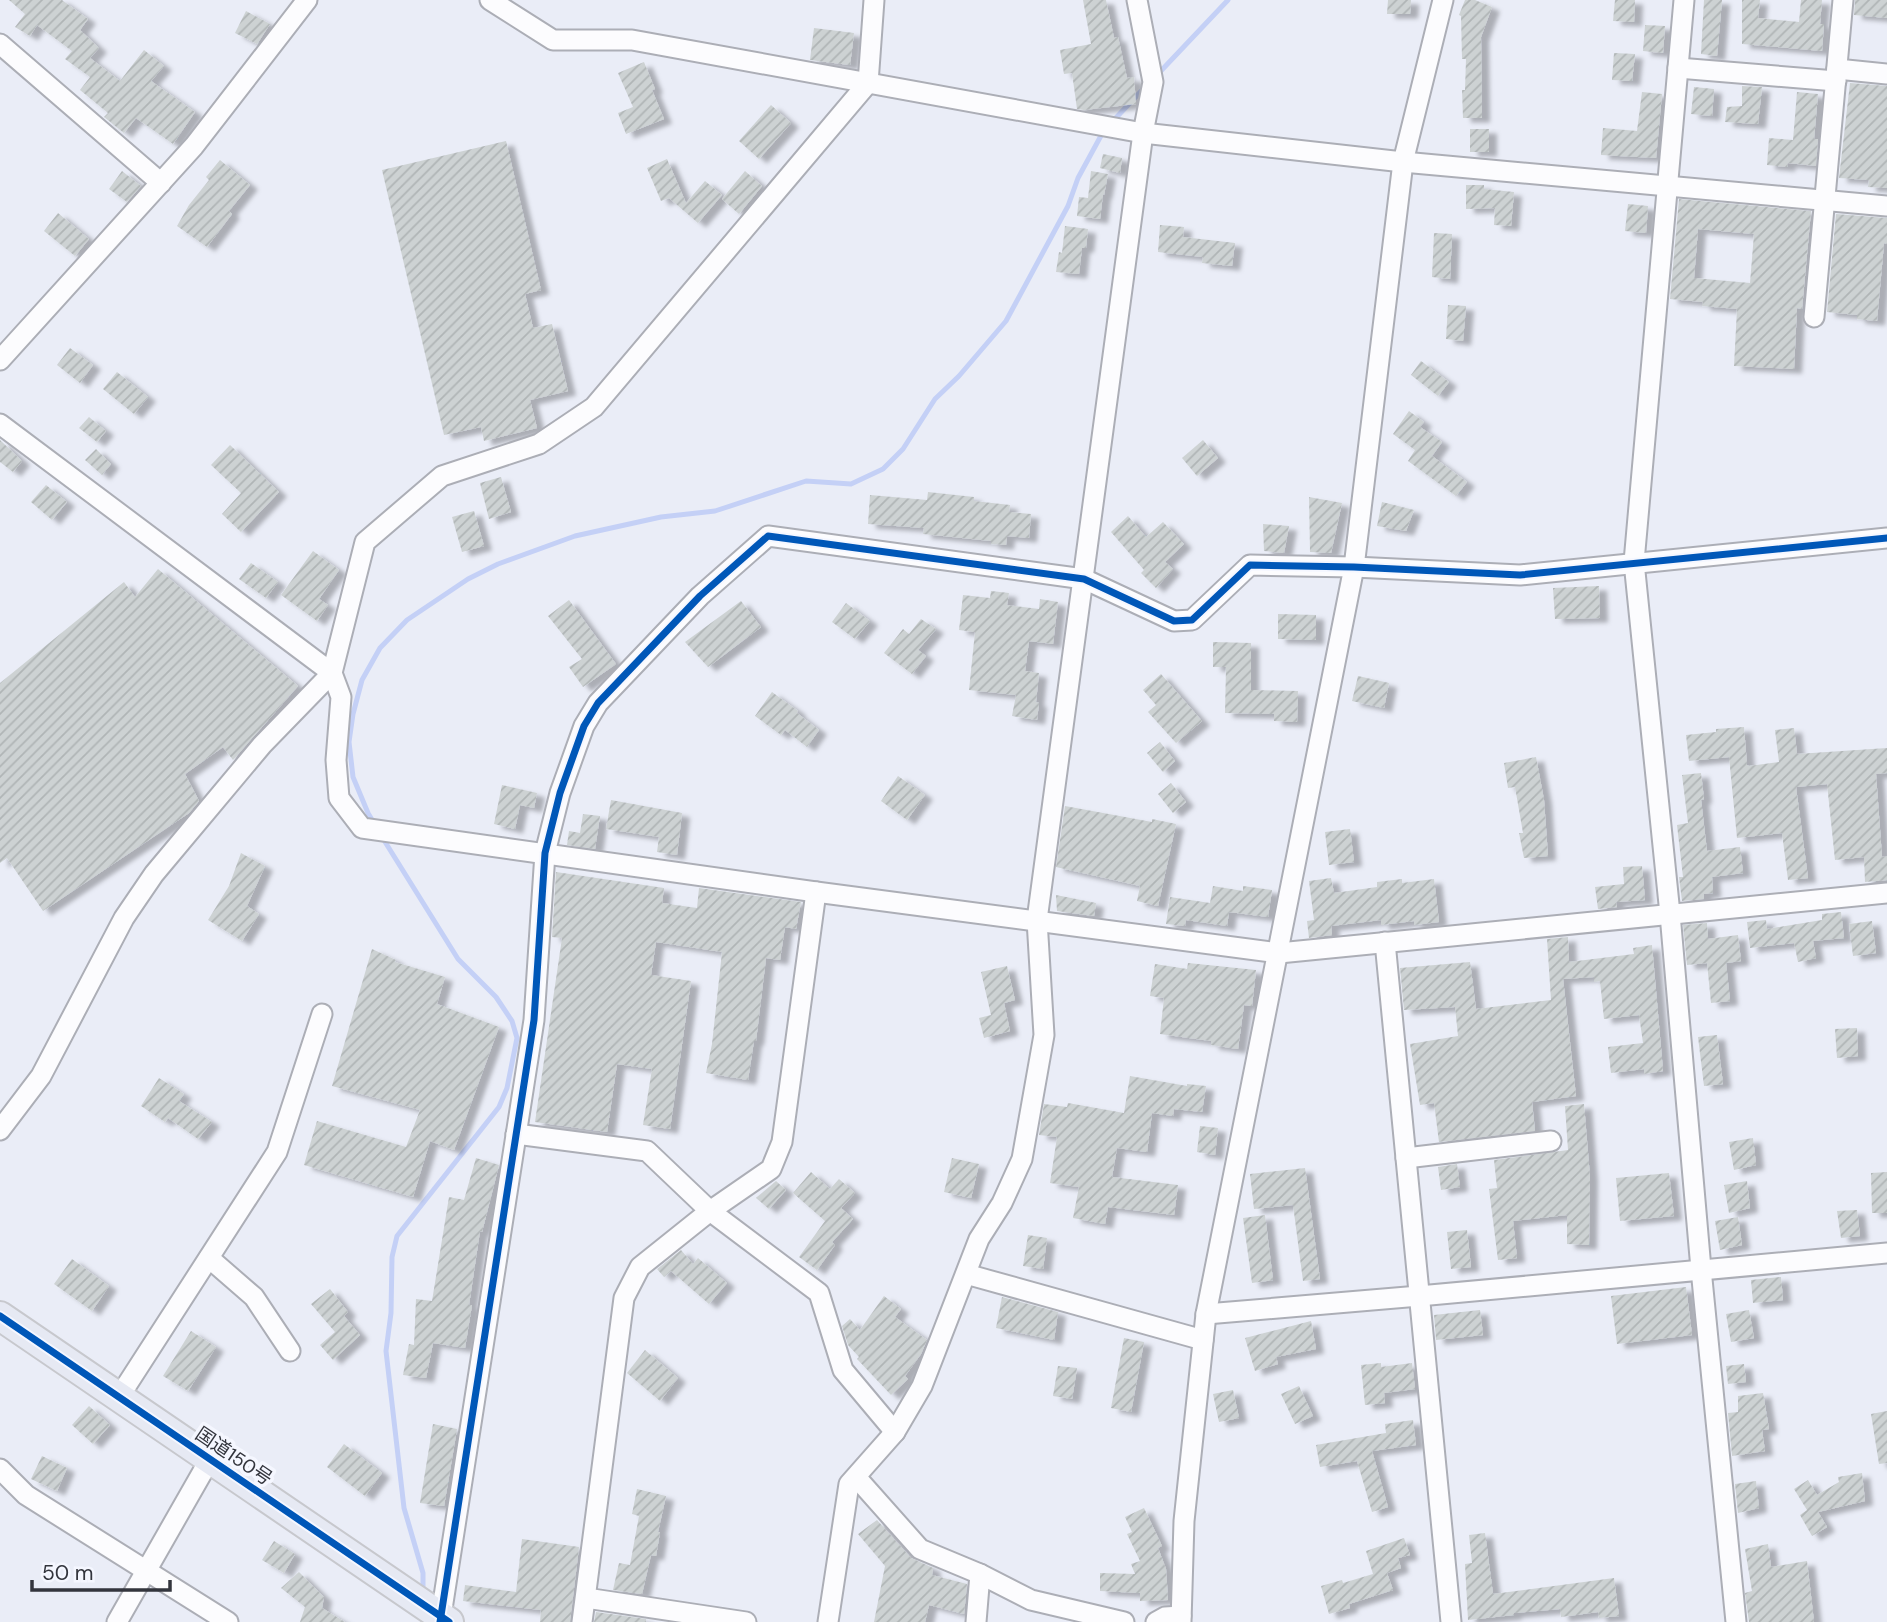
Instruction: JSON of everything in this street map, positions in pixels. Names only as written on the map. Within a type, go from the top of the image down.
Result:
[{"type":"highway","name":"国道150号","points":[[0,1316],[443,1620]]},
{"type":"street","points":[[0,360],[194,146],[307,0]]},
{"type":"street","points":[[490,0],[553,40],[632,40],[1143,133],[1403,162],[1887,206]]},
{"type":"street","points":[[0,1130],[41,1076],[124,918],[154,874],[262,745],[332,673],[365,542],[442,476],[539,444],[594,407],[868,83],[874,0]]},
{"type":"street","points":[[828,1622],[849,1484],[895,1432],[922,1385],[979,1239],[1002,1203],[1022,1159],[1044,1035],[1037,920],[1143,133],[1153,82],[1137,0]]},
{"type":"street","points":[[1156,1622],[1165,1617],[1181,1619],[1184,1521],[1206,1314],[1354,567],[1403,162],[1443,0]]},
{"type":"street","points":[[1684,0],[1634,562],[1670,914],[1736,1622]]},
{"type":"street","points":[[1814,317],[1843,0]]},
{"type":"street","points":[[0,44],[160,183]]},
{"type":"street","points":[[1678,68],[1837,75],[1887,74]]},
{"type":"street","points":[[0,424],[332,673],[341,696],[336,760],[339,798],[362,828],[1279,953],[1887,893]]},
{"type":"street","points":[[443,1620],[534,1020],[545,853],[560,793],[584,726],[598,703],[699,596],[768,536],[1084,579],[1174,621],[1192,620],[1250,565],[1520,575],[1887,538]]},
{"type":"street","points":[[582,1622],[624,1298],[640,1267],[710,1211],[771,1169],[782,1142],[816,892]]},
{"type":"street","points":[[1385,942],[1451,1622]]},
{"type":"street","points":[[119,1397],[277,1152],[322,1014]]},
{"type":"street","points":[[516,1134],[647,1151],[710,1211],[819,1293],[843,1370],[895,1432]]},
{"type":"street","points":[[1406,1158],[1551,1141]]},
{"type":"street","points":[[1206,1314],[1887,1253]]},
{"type":"street","points":[[209,1258],[254,1297],[290,1351]]},
{"type":"street","points":[[966,1274],[1203,1340]]},
{"type":"street","points":[[117,1622],[210,1458]]},
{"type":"street","points":[[0,1469],[26,1495],[228,1622]]},
{"type":"street","points":[[856,1477],[920,1549],[980,1574],[1031,1600],[1125,1622]]},
{"type":"street","points":[[976,1622],[980,1574]]},
{"type":"street","points":[[586,1598],[746,1622]]},
{"type":"building","points":[[9,0],[62,0],[88,19],[80,30],[99,48],[90,58],[120,81],[144,50],[164,66],[151,81],[195,112],[173,144],[136,118],[124,133],[104,117],[108,113],[80,90],[90,77],[65,59],[72,51],[37,25],[30,36],[15,27],[25,14]]},
{"type":"building","points":[[1083,0],[1106,0],[1114,38],[1118,37],[1127,78],[1134,77],[1136,104],[1077,109],[1072,73],[1064,74],[1060,50],[1091,44]]},
{"type":"building","points":[[1388,0],[1411,0],[1410,14],[1387,14]]},
{"type":"building","points":[[1465,0],[1475,0],[1492,7],[1481,37],[1482,118],[1463,118],[1462,90],[1465,90],[1466,59],[1462,59],[1459,15]]},
{"type":"building","points":[[1615,0],[1635,0],[1634,22],[1613,21]]},
{"type":"building","points":[[1704,0],[1722,0],[1717,56],[1701,54]]},
{"type":"building","points":[[1742,0],[1760,0],[1758,18],[1799,22],[1801,0],[1822,0],[1822,51],[1742,44]]},
{"type":"building","points":[[1855,0],[1887,0],[1887,18],[1854,15]]},
{"type":"building","points":[[246,11],[270,24],[257,44],[235,33]]},
{"type":"building","points":[[1645,25],[1665,26],[1663,53],[1643,51]]},
{"type":"building","points":[[814,28],[854,33],[850,65],[810,60]]},
{"type":"building","points":[[1614,53],[1635,54],[1632,81],[1612,80]]},
{"type":"building","points":[[644,62],[664,119],[626,134],[618,113],[633,107],[618,73]]},
{"type":"building","points":[[1850,83],[1887,86],[1887,188],[1868,187],[1869,180],[1839,178]]},
{"type":"building","points":[[1742,86],[1762,87],[1758,124],[1725,122],[1727,107],[1742,106]]},
{"type":"building","points":[[1694,87],[1714,89],[1712,116],[1691,114]]},
{"type":"building","points":[[1642,92],[1662,94],[1656,158],[1601,155],[1603,128],[1637,131]]},
{"type":"building","points":[[1797,92],[1818,94],[1814,139],[1818,139],[1816,166],[1788,163],[1787,167],[1767,165],[1769,138],[1793,140]]},
{"type":"building","points":[[771,105],[791,123],[759,159],[739,141]]},
{"type":"building","points":[[1470,129],[1489,129],[1489,152],[1470,152]]},
{"type":"building","points":[[506,141],[541,290],[525,294],[533,328],[552,324],[568,391],[530,400],[537,428],[484,441],[481,427],[444,435],[382,170]]},
{"type":"building","points":[[1103,154],[1122,158],[1120,173],[1100,168]]},
{"type":"building","points":[[667,159],[686,203],[705,181],[722,195],[698,223],[669,198],[661,201],[647,168]]},
{"type":"building","points":[[220,160],[250,185],[229,211],[232,214],[207,247],[177,226],[189,205],[209,180],[206,177]]},
{"type":"building","points":[[122,171],[141,186],[127,202],[109,189]]},
{"type":"building","points":[[745,171],[762,186],[739,214],[722,199]]},
{"type":"building","points":[[1091,171],[1108,174],[1100,219],[1077,216],[1079,197],[1088,198]]},
{"type":"building","points":[[1466,185],[1484,185],[1484,189],[1514,192],[1511,226],[1494,225],[1495,208],[1466,209]]},
{"type":"building","points":[[1679,199],[1811,211],[1802,309],[1797,308],[1794,369],[1734,366],[1737,309],[1702,306],[1703,302],[1670,299]],"holes":[[[1698,229],[1754,234],[1750,283],[1694,278]]]},
{"type":"building","points":[[1628,204],[1648,206],[1646,233],[1625,231]]},
{"type":"building","points":[[58,213],[89,239],[75,256],[44,231]]},
{"type":"building","points":[[1836,214],[1887,218],[1887,244],[1884,243],[1877,321],[1857,319],[1857,315],[1827,312]]},
{"type":"building","points":[[1160,225],[1184,227],[1183,237],[1235,243],[1232,266],[1202,263],[1203,257],[1158,252]]},
{"type":"building","points":[[1065,226],[1088,229],[1086,248],[1082,248],[1079,274],[1056,272],[1059,252],[1062,253]]},
{"type":"building","points":[[1434,233],[1452,234],[1450,279],[1432,277]]},
{"type":"building","points":[[1448,305],[1466,306],[1463,341],[1446,339]]},
{"type":"building","points":[[70,348],[93,365],[80,383],[57,365]]},
{"type":"building","points":[[1421,361],[1449,382],[1438,396],[1411,375]]},
{"type":"building","points":[[117,372],[148,397],[134,414],[103,389]]},
{"type":"building","points":[[1409,411],[1424,422],[1420,427],[1442,442],[1432,456],[1467,482],[1456,496],[1408,461],[1415,450],[1393,434]]},
{"type":"building","points":[[89,417],[106,431],[97,442],[79,428]]},
{"type":"building","points":[[0,440],[22,461],[13,472],[0,462]]},
{"type":"building","points":[[1203,440],[1218,458],[1197,476],[1182,458]]},
{"type":"building","points":[[230,445],[279,492],[241,532],[222,514],[241,493],[211,465]]},
{"type":"building","points":[[96,449],[111,464],[102,475],[85,460]]},
{"type":"building","points":[[501,477],[511,512],[489,519],[480,483]]},
{"type":"building","points":[[46,485],[67,502],[52,520],[31,502]]},
{"type":"building","points":[[928,492],[974,497],[974,501],[1010,505],[1009,512],[1031,514],[1029,538],[1007,536],[1006,545],[991,544],[991,541],[923,534],[924,528],[868,524],[870,495],[927,500]]},
{"type":"building","points":[[1309,497],[1342,503],[1331,553],[1310,552]]},
{"type":"building","points":[[1382,502],[1414,510],[1406,531],[1377,526]]},
{"type":"building","points":[[474,511],[484,546],[462,552],[452,517]]},
{"type":"building","points":[[1128,516],[1146,537],[1163,522],[1184,544],[1165,562],[1173,569],[1156,588],[1141,573],[1144,570],[1111,532]]},
{"type":"building","points":[[1263,524],[1289,526],[1284,553],[1264,551]]},
{"type":"building","points":[[313,551],[339,570],[319,599],[328,605],[317,621],[281,595]]},
{"type":"building","points":[[251,563],[278,582],[266,598],[239,579]]},
{"type":"building","points":[[158,569],[298,686],[233,760],[223,747],[185,774],[199,801],[189,813],[43,911],[7,858],[0,863],[0,683],[124,582],[135,597]]},
{"type":"building","points":[[1599,586],[1600,618],[1555,619],[1553,588]]},
{"type":"building","points":[[991,591],[1009,593],[1007,605],[1039,609],[1040,599],[1058,602],[1053,644],[1029,641],[1025,671],[1039,673],[1037,720],[1012,716],[1016,695],[969,690],[975,632],[959,630],[963,595],[990,598]]},
{"type":"building","points":[[569,600],[616,664],[583,687],[569,667],[582,659],[548,616]]},
{"type":"building","points":[[741,601],[761,627],[708,667],[685,642]]},
{"type":"building","points":[[846,603],[870,621],[855,639],[832,622]]},
{"type":"building","points":[[1278,614],[1316,615],[1316,640],[1278,639]]},
{"type":"building","points":[[921,619],[936,629],[918,650],[926,656],[912,674],[884,653],[903,629],[909,634]]},
{"type":"building","points":[[1213,642],[1251,643],[1251,690],[1298,691],[1297,722],[1274,721],[1274,714],[1225,713],[1226,667],[1213,667]]},
{"type":"building","points":[[1161,674],[1202,721],[1176,743],[1148,712],[1156,705],[1143,690]]},
{"type":"building","points":[[1358,676],[1389,683],[1384,708],[1352,701]]},
{"type":"building","points":[[772,692],[819,730],[807,747],[785,730],[781,735],[755,716]]},
{"type":"building","points":[[1744,727],[1749,766],[1779,762],[1775,730],[1794,728],[1797,754],[1887,748],[1887,773],[1876,774],[1882,857],[1887,856],[1887,880],[1865,882],[1864,857],[1835,860],[1827,784],[1796,787],[1808,878],[1788,880],[1782,833],[1737,838],[1729,757],[1689,761],[1686,735]]},
{"type":"building","points":[[1160,742],[1175,761],[1163,772],[1147,753]]},
{"type":"building","points":[[1536,757],[1544,800],[1548,856],[1524,858],[1519,833],[1523,833],[1515,787],[1508,788],[1504,763]]},
{"type":"building","points":[[1701,773],[1707,851],[1740,847],[1743,873],[1712,877],[1713,893],[1704,894],[1704,899],[1682,901],[1679,877],[1683,877],[1677,825],[1688,823],[1682,775]]},
{"type":"building","points":[[898,776],[925,795],[907,820],[881,801]]},
{"type":"building","points":[[1171,783],[1186,802],[1173,813],[1158,794]]},
{"type":"building","points":[[502,785],[537,793],[534,808],[520,805],[515,829],[494,824]]},
{"type":"building","points":[[611,800],[682,813],[677,855],[657,852],[659,837],[606,829]]},
{"type":"building","points":[[1065,806],[1176,824],[1158,906],[1137,901],[1140,886],[1056,867]]},
{"type":"building","points":[[583,814],[600,816],[595,849],[567,845],[569,831],[580,833]]},
{"type":"building","points":[[1350,829],[1354,862],[1329,865],[1325,832]]},
{"type":"building","points":[[241,853],[265,866],[247,906],[259,914],[242,941],[208,920],[229,886]]},
{"type":"building","points":[[1642,866],[1645,900],[1616,902],[1617,907],[1598,909],[1595,887],[1624,884],[1623,867]]},
{"type":"building","points":[[556,872],[664,888],[662,903],[697,908],[699,888],[801,902],[796,929],[785,927],[780,960],[766,958],[756,1041],[748,1080],[706,1073],[712,1044],[722,952],[656,942],[651,975],[691,981],[670,1129],[643,1125],[652,1069],[617,1064],[607,1132],[535,1122],[562,938],[552,937]]},
{"type":"building","points":[[1331,878],[1334,893],[1377,887],[1377,882],[1402,879],[1402,883],[1434,879],[1439,922],[1414,925],[1414,921],[1381,925],[1381,920],[1331,926],[1332,935],[1309,938],[1307,921],[1314,920],[1309,881]]},
{"type":"building","points":[[1213,886],[1243,891],[1243,886],[1272,890],[1268,917],[1229,912],[1227,926],[1186,920],[1185,926],[1166,924],[1170,897],[1210,903]]},
{"type":"building","points":[[1056,895],[1096,903],[1094,916],[1057,911]]},
{"type":"building","points":[[1841,912],[1844,938],[1813,941],[1816,958],[1798,962],[1794,943],[1750,948],[1747,922],[1766,920],[1767,929],[1822,920],[1822,914]]},
{"type":"building","points":[[1872,921],[1876,953],[1853,956],[1849,924]]},
{"type":"building","points":[[1707,923],[1708,939],[1738,935],[1741,961],[1726,963],[1730,1001],[1711,1003],[1707,963],[1687,965],[1683,925]]},
{"type":"building","points":[[1568,937],[1569,962],[1634,954],[1633,948],[1652,945],[1663,1071],[1644,1074],[1644,1069],[1611,1073],[1608,1047],[1643,1043],[1639,1015],[1604,1019],[1600,981],[1594,982],[1594,977],[1563,979],[1576,1096],[1532,1102],[1535,1131],[1439,1142],[1434,1103],[1420,1105],[1410,1044],[1458,1036],[1455,1007],[1404,1010],[1400,968],[1470,962],[1476,1009],[1551,1000],[1547,939]]},
{"type":"building","points":[[372,949],[396,960],[395,962],[445,977],[437,1004],[499,1027],[454,1150],[430,1141],[413,1197],[304,1165],[317,1121],[406,1147],[420,1110],[332,1086]]},
{"type":"building","points":[[1188,963],[1256,970],[1252,1006],[1244,1005],[1238,1049],[1211,1045],[1211,1041],[1160,1034],[1164,998],[1150,996],[1155,964],[1187,969]]},
{"type":"building","points":[[1007,966],[1015,1000],[1004,1003],[1010,1031],[984,1038],[979,1018],[991,1015],[981,972]]},
{"type":"building","points":[[1857,1028],[1858,1056],[1837,1058],[1835,1029]]},
{"type":"building","points":[[1717,1035],[1723,1084],[1704,1086],[1698,1037]]},
{"type":"building","points":[[1130,1076],[1187,1086],[1206,1086],[1202,1112],[1174,1109],[1173,1116],[1152,1113],[1147,1152],[1117,1148],[1112,1177],[1178,1185],[1174,1215],[1108,1207],[1105,1224],[1073,1218],[1079,1187],[1050,1183],[1057,1137],[1039,1135],[1044,1104],[1067,1107],[1068,1103],[1124,1113]]},
{"type":"building","points":[[159,1078],[184,1094],[179,1101],[212,1122],[198,1139],[168,1118],[165,1122],[141,1106]]},
{"type":"building","points":[[1584,1104],[1590,1177],[1589,1245],[1567,1244],[1567,1215],[1513,1221],[1517,1258],[1498,1260],[1489,1189],[1497,1188],[1494,1160],[1568,1150],[1565,1106]]},
{"type":"building","points":[[1200,1126],[1218,1128],[1215,1155],[1197,1152]]},
{"type":"building","points":[[1753,1138],[1756,1165],[1734,1170],[1729,1142]]},
{"type":"building","points":[[476,1158],[499,1165],[482,1232],[480,1231],[465,1348],[433,1343],[426,1378],[403,1375],[409,1344],[414,1345],[416,1299],[432,1301],[449,1197],[464,1200]]},
{"type":"building","points":[[952,1158],[979,1164],[971,1198],[944,1192]]},
{"type":"building","points":[[1457,1164],[1460,1187],[1441,1190],[1438,1167]]},
{"type":"building","points":[[1305,1168],[1320,1279],[1303,1281],[1293,1205],[1254,1209],[1250,1174]]},
{"type":"building","points":[[811,1172],[830,1189],[839,1179],[855,1193],[841,1208],[853,1219],[832,1242],[835,1245],[817,1270],[799,1257],[825,1221],[793,1193]]},
{"type":"building","points":[[1887,1172],[1887,1213],[1872,1213],[1871,1173]]},
{"type":"building","points":[[1669,1173],[1674,1216],[1620,1221],[1616,1178]]},
{"type":"building","points":[[776,1181],[786,1190],[769,1209],[756,1198]]},
{"type":"building","points":[[1747,1181],[1750,1208],[1729,1213],[1724,1185]]},
{"type":"building","points":[[1857,1210],[1860,1236],[1841,1238],[1837,1211]]},
{"type":"building","points":[[1265,1215],[1273,1280],[1252,1283],[1243,1218]]},
{"type":"building","points":[[1738,1217],[1742,1245],[1720,1250],[1715,1221]]},
{"type":"building","points":[[1467,1230],[1471,1267],[1451,1269],[1447,1232]]},
{"type":"building","points":[[1028,1235],[1047,1238],[1043,1269],[1023,1266]]},
{"type":"building","points":[[681,1250],[693,1264],[698,1258],[727,1283],[709,1304],[671,1271],[664,1277],[657,1269]]},
{"type":"building","points":[[72,1259],[109,1286],[92,1311],[54,1284]]},
{"type":"building","points":[[1781,1277],[1783,1300],[1753,1303],[1751,1280]]},
{"type":"building","points":[[1686,1287],[1692,1335],[1617,1344],[1611,1296]]},
{"type":"building","points":[[330,1289],[348,1312],[344,1316],[360,1335],[333,1360],[320,1345],[335,1332],[311,1304]]},
{"type":"building","points":[[884,1296],[901,1309],[895,1317],[927,1340],[921,1354],[905,1376],[908,1379],[891,1395],[857,1359],[859,1357],[848,1345],[842,1326],[850,1319],[860,1330]]},
{"type":"building","points":[[1002,1297],[1058,1312],[1054,1340],[996,1328]]},
{"type":"building","points":[[1480,1310],[1483,1335],[1436,1340],[1434,1315]]},
{"type":"building","points":[[1749,1310],[1754,1338],[1731,1342],[1726,1314]]},
{"type":"building","points":[[1311,1321],[1316,1349],[1276,1357],[1278,1364],[1255,1371],[1245,1338]]},
{"type":"building","points":[[191,1331],[216,1347],[188,1391],[163,1376]]},
{"type":"building","points":[[1124,1338],[1144,1342],[1131,1412],[1111,1408]]},
{"type":"building","points":[[645,1350],[678,1378],[660,1401],[627,1373]]},
{"type":"building","points":[[1381,1363],[1381,1367],[1412,1363],[1415,1389],[1384,1393],[1385,1403],[1365,1405],[1361,1365]]},
{"type":"building","points":[[1744,1364],[1746,1382],[1728,1384],[1726,1366]]},
{"type":"building","points":[[1058,1366],[1077,1368],[1072,1399],[1053,1396]]},
{"type":"building","points":[[1299,1386],[1313,1416],[1295,1424],[1281,1394]]},
{"type":"building","points":[[1233,1390],[1239,1418],[1219,1422],[1213,1394]]},
{"type":"building","points":[[1763,1393],[1769,1429],[1762,1430],[1765,1451],[1732,1456],[1728,1413],[1738,1412],[1738,1396]]},
{"type":"building","points":[[89,1406],[110,1425],[93,1444],[72,1425]]},
{"type":"building","points":[[1887,1411],[1887,1463],[1879,1464],[1871,1414]]},
{"type":"building","points":[[1413,1420],[1416,1445],[1372,1451],[1388,1507],[1372,1512],[1357,1461],[1320,1467],[1316,1445],[1386,1433],[1385,1424]]},
{"type":"building","points":[[433,1424],[457,1429],[444,1506],[420,1503]]},
{"type":"building","points":[[344,1444],[382,1473],[365,1496],[327,1467]]},
{"type":"building","points":[[42,1456],[67,1468],[57,1491],[31,1479]]},
{"type":"building","points":[[1862,1473],[1865,1501],[1818,1512],[1827,1527],[1812,1536],[1800,1515],[1807,1510],[1794,1489],[1808,1480],[1817,1495],[1839,1482],[1838,1477]]},
{"type":"building","points":[[1756,1481],[1759,1508],[1738,1513],[1735,1484]]},
{"type":"building","points":[[637,1489],[666,1496],[656,1556],[651,1555],[642,1594],[613,1590],[619,1563],[630,1565],[639,1516],[632,1514]]},
{"type":"building","points":[[1144,1508],[1162,1546],[1158,1548],[1166,1569],[1168,1600],[1140,1601],[1140,1593],[1100,1591],[1100,1573],[1135,1574],[1131,1564],[1140,1561],[1127,1534],[1132,1532],[1125,1517]]},
{"type":"building","points":[[877,1520],[911,1558],[933,1568],[932,1575],[967,1584],[964,1614],[929,1605],[925,1622],[874,1622],[885,1566],[858,1534]]},
{"type":"building","points":[[1485,1533],[1493,1594],[1614,1578],[1619,1616],[1599,1618],[1598,1612],[1561,1617],[1560,1609],[1468,1620],[1465,1564],[1472,1563],[1469,1535]]},
{"type":"building","points":[[1404,1538],[1410,1555],[1398,1558],[1401,1568],[1387,1573],[1393,1590],[1349,1604],[1350,1608],[1329,1614],[1321,1586],[1373,1574],[1366,1551]]},
{"type":"building","points":[[522,1539],[579,1547],[570,1622],[540,1622],[541,1610],[463,1601],[465,1585],[516,1592]]},
{"type":"building","points":[[274,1541],[295,1554],[284,1573],[262,1560]]},
{"type":"building","points":[[1768,1544],[1771,1567],[1807,1561],[1814,1622],[1749,1622],[1745,1593],[1752,1591],[1745,1549]]},
{"type":"building","points":[[299,1572],[324,1597],[322,1608],[345,1622],[300,1622],[305,1607],[281,1588]]},
{"type":"building","points":[[596,1612],[646,1619],[646,1622],[594,1622]]},
{"type":"waterway","points":[[1158,74],[1228,0]]},
{"type":"waterway","points":[[1112,122],[1146,86]]},
{"type":"waterway","points":[[375,825],[353,777],[349,742],[353,714],[362,680],[380,648],[407,620],[468,579],[498,564],[575,536],[661,517],[715,511],[806,481],[851,484],[883,469],[903,449],[935,399],[959,376],[1006,321],[1068,206],[1078,178],[1103,132]]},
{"type":"waterway","points":[[382,837],[458,959],[496,997],[512,1021],[517,1038],[507,1088],[499,1107],[397,1236],[392,1257],[391,1313],[386,1351],[404,1508],[423,1573],[423,1592]]},
{"type":"cycle path","points":[[440,1622],[534,1020],[545,853],[560,793],[584,726],[598,703],[700,596],[768,536],[1084,579],[1174,621],[1192,620],[1250,565],[1520,575],[1887,538]]},
{"type":"cycle path","points":[[0,1316],[449,1622]]}]
